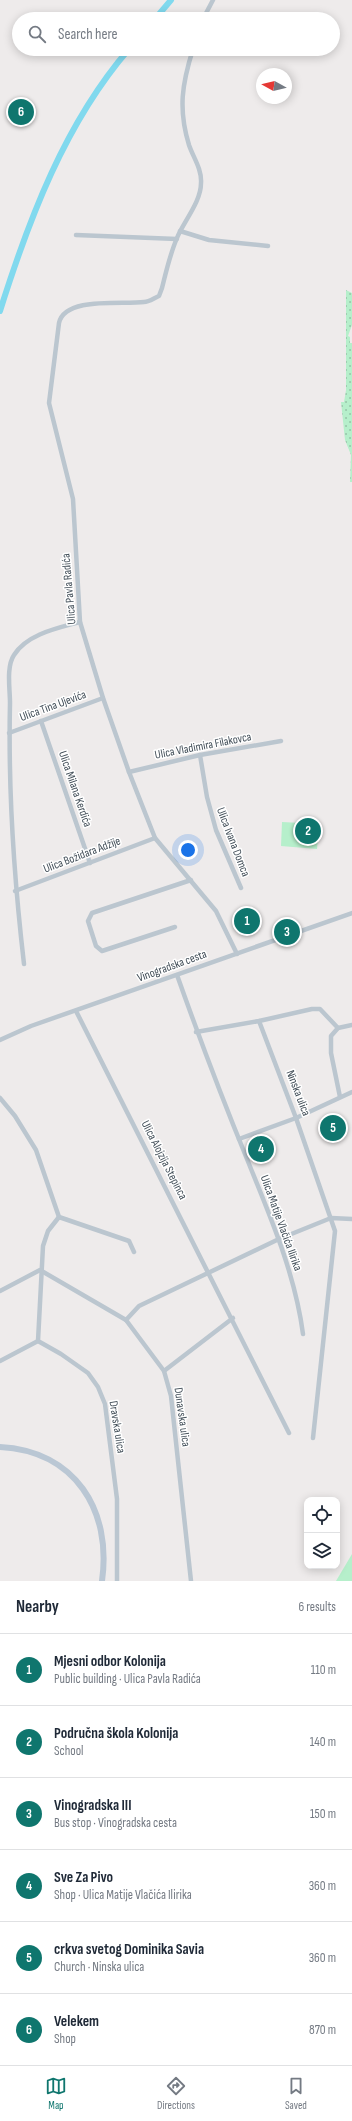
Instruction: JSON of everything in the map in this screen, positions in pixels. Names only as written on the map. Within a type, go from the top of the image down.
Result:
[{"type":"main road","points":[[0,1447],[34,1453],[58,1465],[70,1474],[84,1490],[93,1505],[102,1529],[104,1554],[102,1581]]},
{"type":"street","points":[[207,12],[213,0]]},
{"type":"street","points":[[76,235],[177,239],[197,198],[201,183],[198,166],[189,145],[181,97],[183,83],[191,56]]},
{"type":"street","points":[[180,231],[209,240],[268,246]]},
{"type":"street","name":"Ulica Pavla Radića","points":[[177,239],[159,296],[146,302],[76,306],[60,317],[49,403],[73,500],[80,622],[129,772],[155,838],[216,911],[237,954]]},
{"type":"street","name":"Ulica Tina Ujevića","points":[[24,964],[16,891],[9,733],[10,667],[14,655],[40,633],[80,622]]},
{"type":"street","name":"Ulica Tina Ujevića","points":[[9,733],[104,698]]},
{"type":"street","name":"Ulica Milana Kerdića","points":[[41,721],[90,863]]},
{"type":"street","name":"Ulica Vladimira Filakovca","points":[[129,772],[200,755],[281,741]]},
{"type":"street","name":"Ulica Ivana Domca","points":[[200,755],[207,797],[216,830],[240,888]]},
{"type":"street","name":"Ulica Božidara Adžije","points":[[16,891],[155,838]]},
{"type":"street","points":[[175,927],[102,951],[96,946],[88,921],[92,913],[191,880]]},
{"type":"street","name":"Vinogradska cesta","points":[[0,1040],[31,1026],[352,913]]},
{"type":"street","name":"Ulica Matije Vlačića Ilirika","points":[[177,975],[196,1032],[279,1239],[299,1306],[303,1334]]},
{"type":"street","points":[[196,1032],[259,1021],[312,1009],[320,1009],[338,1028]]},
{"type":"street","name":"Ulica Alojzija Stepinca","points":[[76,1011],[233,1318],[289,1433]]},
{"type":"street","name":"Ninska ulica","points":[[259,1021],[296,1118],[335,1231],[312,1438]]},
{"type":"street","points":[[340,1098],[330,1053],[331,1036],[338,1028],[352,1025]]},
{"type":"street","points":[[239,1139],[296,1118],[352,1092]]},
{"type":"street","points":[[0,1098],[15,1116],[36,1150],[59,1217]]},
{"type":"street","points":[[59,1217],[128,1241],[134,1252]]},
{"type":"street","points":[[0,1361],[38,1341],[42,1246],[48,1231],[59,1217]]},
{"type":"street","points":[[126,1320],[139,1306],[209,1271],[279,1239],[331,1218],[352,1219]]},
{"type":"street","points":[[0,1291],[40,1270]]},
{"type":"street","name":"Dunavska ulica","points":[[40,1270],[126,1320],[164,1371],[171,1396],[191,1581]]},
{"type":"street","points":[[164,1371],[233,1318]]},
{"type":"street","name":"Dravska ulica","points":[[38,1341],[61,1354],[88,1373],[98,1387],[105,1404],[117,1499],[117,1581]]},
{"type":"green space","points":[[346,290],[352,293],[352,325],[348,336],[350,337],[350,343],[352,343],[352,482],[350,482],[351,455],[345,440],[341,402],[344,402],[346,390]]},
{"type":"green space","points":[[282,822],[319,824],[317,849],[281,846]]},
{"type":"green space","points":[[352,1554],[352,1581],[336,1581]]},
{"type":"waterway","points":[[161,12],[171,0]]},
{"type":"waterway","points":[[0,311],[23,242],[51,173],[86,108],[106,78],[123,56]]},
{"type":"place","name":"Velekem","points":[[21,112]]},
{"type":"place","name":"Područna škola Kolonija","points":[[308,831]]},
{"type":"place","name":"Mjesni odbor Kolonija","points":[[247,921]]},
{"type":"place","name":"Vinogradska III","points":[[287,932]]},
{"type":"place","name":"crkva svetog Dominika Savia","points":[[333,1128]]},
{"type":"place","name":"Sve Za Pivo","points":[[261,1149]]}]
